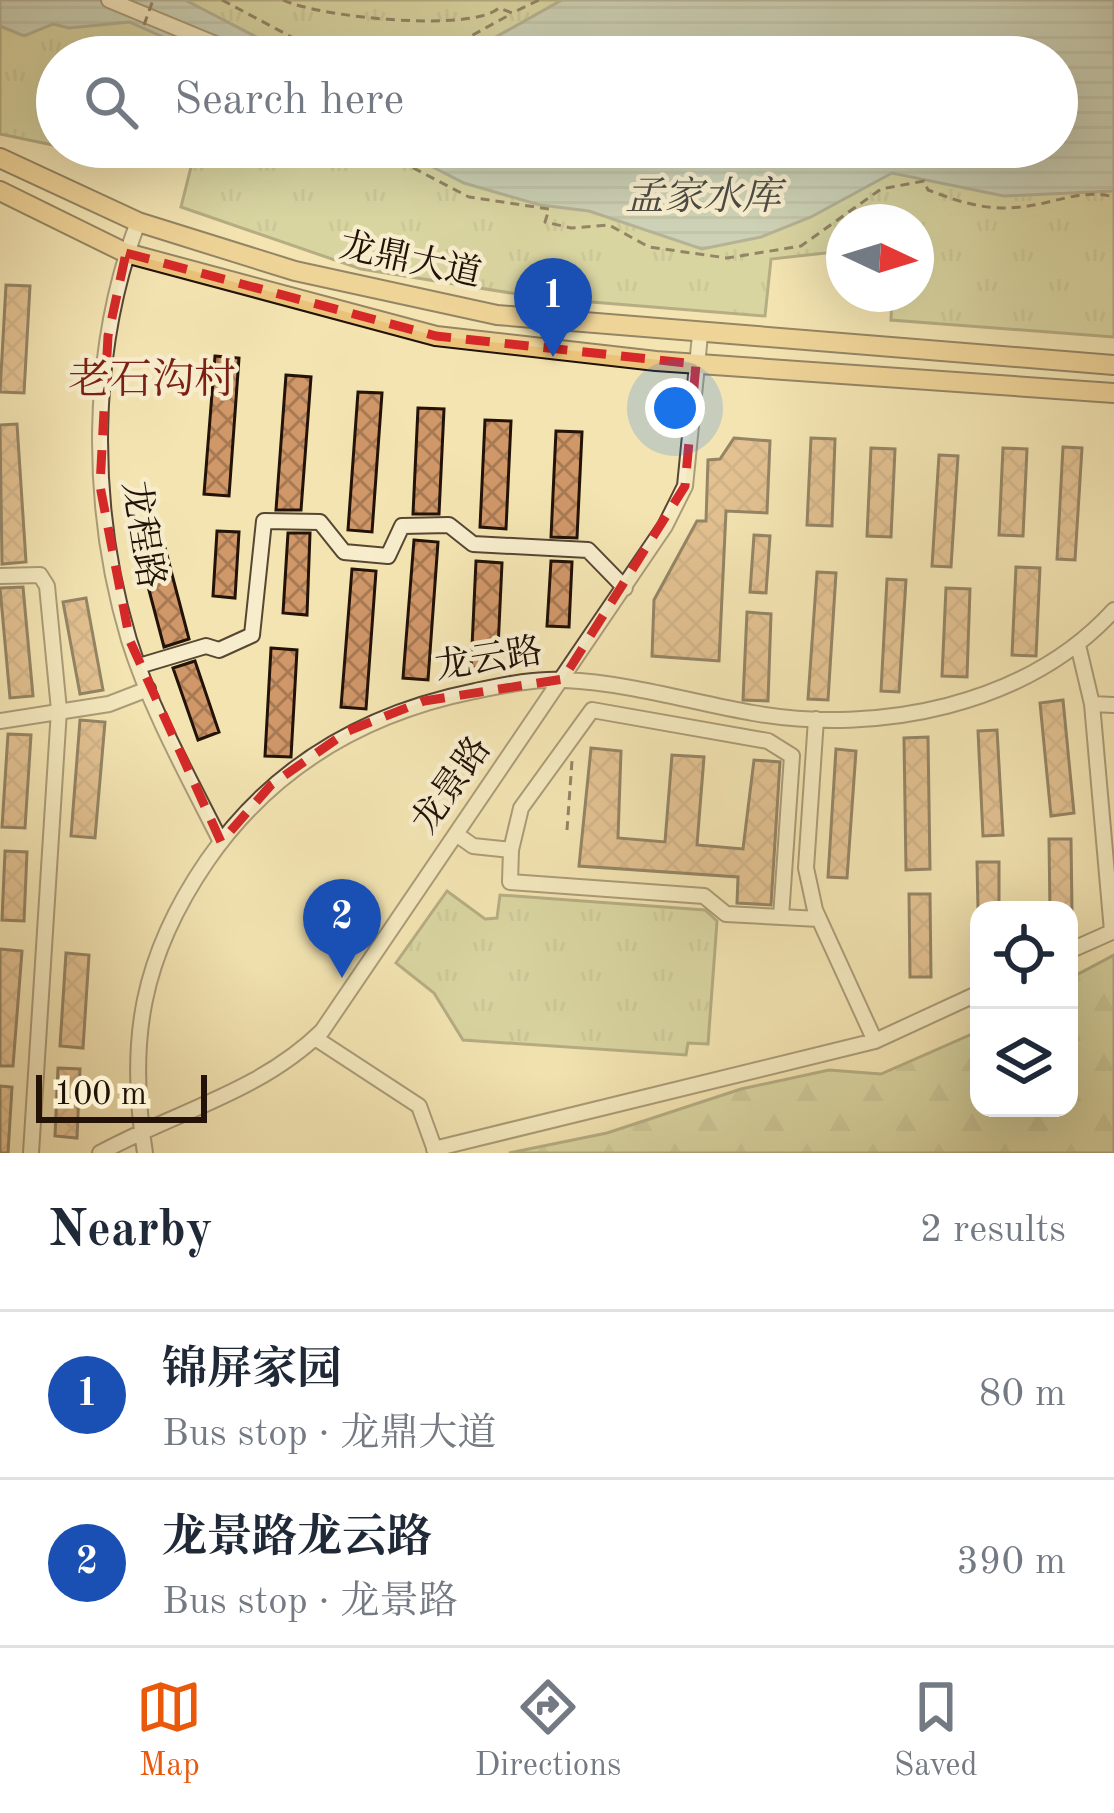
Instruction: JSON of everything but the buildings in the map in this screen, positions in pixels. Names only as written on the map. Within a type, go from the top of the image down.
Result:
[{"type":"main road","name":"龙鼎大道","points":[[0,158],[138,222],[295,271],[497,315],[1114,365]]},
{"type":"main road","name":"龙鼎大道","points":[[0,191],[126,254],[436,336],[696,364],[1114,393]]},
{"type":"street","points":[[110,0],[197,36]]},
{"type":"street","name":"龙程路","points":[[138,222],[108,337],[100,486],[110,560],[140,666],[220,842]]},
{"type":"street","name":"龙景路","points":[[100,1153],[141,1130],[244,1088],[294,1059],[315,1038],[625,588],[685,485],[700,335]]},
{"type":"street","points":[[140,666],[206,646],[219,650],[252,635],[264,521],[320,522],[344,552],[388,556],[402,526],[425,525],[449,525],[473,544],[588,550],[625,588]]},
{"type":"street","points":[[0,576],[40,575],[47,586],[59,710],[31,1153]]},
{"type":"street","name":"龙云路","points":[[145,1153],[135,1064],[142,996],[172,911],[220,842],[271,785],[348,731],[424,701],[563,679],[757,714],[816,719],[950,707],[999,689],[1078,645],[1114,610]]},
{"type":"street","points":[[1078,645],[1092,704],[1113,931],[1078,947]]},
{"type":"street","points":[[0,721],[109,704],[148,688]]},
{"type":"street","points":[[1092,704],[1114,705]]},
{"type":"street","points":[[781,917],[792,756],[785,749],[592,710],[521,808],[511,850],[510,882],[704,896],[726,914],[781,917],[819,919]]},
{"type":"street","points":[[816,719],[806,868],[819,919],[875,1041]]},
{"type":"street","points":[[456,834],[473,846],[511,850]]},
{"type":"street","points":[[315,1038],[419,1106],[435,1151],[875,1041],[970,997]]},
{"type":"path","points":[[144,25],[153,0]]},
{"type":"path","points":[[222,0],[290,36]]},
{"type":"path","points":[[283,0],[382,23],[485,20],[499,8],[518,10]]},
{"type":"path","points":[[472,36],[539,0]]},
{"type":"path","points":[[414,168],[469,196],[549,209],[545,222],[571,228],[609,225],[649,247],[727,258],[801,246],[895,184],[924,182],[928,190],[977,208],[1023,207],[1072,194],[1114,197]]},
{"type":"path","points":[[567,830],[574,730]]},
{"type":"highlighted area","points":[[126,253],[436,336],[696,364],[685,486],[563,679],[424,701],[348,731],[271,785],[221,842],[130,641],[100,486],[108,336]]},
{"type":"green space","points":[[0,0],[1114,0],[1114,337],[891,320],[891,312],[934,312],[934,204],[826,204],[826,253],[771,259],[765,316],[542,298],[361,269],[181,207],[191,168],[1078,168],[1078,36],[36,36],[36,142],[0,134]]},
{"type":"green space","points":[[447,891],[485,919],[497,918],[500,895],[705,910],[717,921],[708,1044],[688,1043],[686,1055],[463,1040],[434,993],[396,963]]},
{"type":"green space","points":[[1114,955],[1114,1153],[509,1153],[607,1133],[741,1089],[829,1070],[881,1074],[970,1035],[970,1117],[1078,1117],[1078,974]]},
{"type":"water","points":[[0,0],[185,0],[254,36],[161,36],[129,22],[69,28],[53,24],[24,36],[0,26]]},
{"type":"water","name":"孟家水库","points":[[562,0],[1114,0],[1114,191],[1004,196],[892,173],[835,204],[826,204],[826,209],[811,217],[761,237],[702,249],[589,211],[540,205],[464,183],[435,168],[1078,168],[1078,36],[498,36]]},
{"type":"place","name":"锦屏家园","points":[[553,357]]},
{"type":"place","name":"龙景路龙云路","points":[[342,978]]},
{"type":"district","name":"老石沟村","points":[[152,382]]}]
